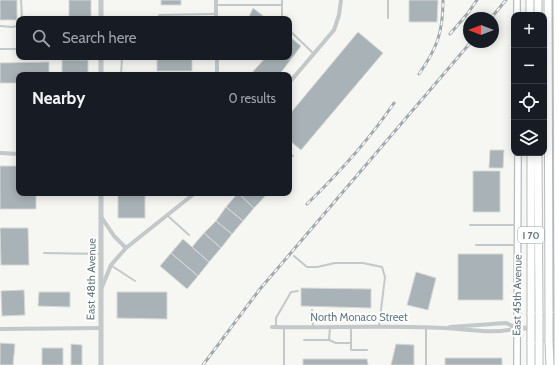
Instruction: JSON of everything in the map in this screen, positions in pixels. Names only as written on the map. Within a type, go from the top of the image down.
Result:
[{"type":"highway","points":[[530,0],[530,12]]},
{"type":"highway","points":[[538,0],[538,12]]},
{"type":"highway","points":[[548,0],[550,365]]},
{"type":"highway","name":"I 70","points":[[557,0],[558,365]]},
{"type":"highway","points":[[558,104],[559,92]]},
{"type":"highway","name":"I 70","points":[[531,156],[531,365]]},
{"type":"highway","points":[[538,156],[539,365]]},
{"type":"main road","name":"East 45th Avenue","points":[[517,365],[520,328],[518,156]]},
{"type":"street","points":[[101,0],[101,16]]},
{"type":"street","points":[[292,79],[336,26],[340,15],[340,0]]},
{"type":"street","points":[[216,2],[216,14]]},
{"type":"street","points":[[101,60],[101,72]]},
{"type":"street","points":[[217,60],[217,72]]},
{"type":"street","points":[[0,153],[16,154]]},
{"type":"street","name":"East 48th Avenue","points":[[101,365],[102,196]]},
{"type":"street","points":[[101,290],[111,265],[126,248],[190,196]]},
{"type":"street","points":[[102,218],[111,232],[126,248]]},
{"type":"street","name":"North Monaco Street","points":[[445,328],[506,323],[520,328]]},
{"type":"street","name":"North Monaco Street","points":[[274,327],[445,328],[482,331],[508,331],[520,328]]},
{"type":"street","points":[[0,328],[101,328]]},
{"type":"lane","points":[[21,0],[22,16]]},
{"type":"lane","points":[[282,0],[282,16]]},
{"type":"lane","points":[[388,0],[388,18]]},
{"type":"lane","points":[[216,2],[282,5]]},
{"type":"lane","points":[[159,15],[216,14]]},
{"type":"lane","points":[[0,26],[16,26]]},
{"type":"lane","points":[[292,33],[314,53]]},
{"type":"lane","points":[[0,49],[16,49]]},
{"type":"lane","points":[[121,72],[122,60]]},
{"type":"lane","points":[[167,215],[189,235]]},
{"type":"lane","points":[[470,225],[518,225]]},
{"type":"lane","points":[[476,245],[518,245]]},
{"type":"lane","points":[[44,253],[102,254]]},
{"type":"lane","points":[[294,256],[307,267],[317,267],[335,263],[363,263],[382,267],[385,277],[379,327]]},
{"type":"lane","points":[[111,265],[136,281]]},
{"type":"lane","points":[[274,327],[276,318],[291,292],[298,291]]},
{"type":"lane","points":[[312,310],[313,327]]},
{"type":"lane","points":[[284,327],[284,365]]},
{"type":"lane","points":[[351,327],[351,350],[367,350]]},
{"type":"lane","points":[[329,340],[330,328]]},
{"type":"lane","points":[[426,328],[426,365]]},
{"type":"lane","points":[[304,340],[329,340],[336,343],[351,343]]},
{"type":"building","points":[[0,0],[17,0],[16,20],[0,20]]},
{"type":"building","points":[[69,0],[91,0],[91,16],[69,16]]},
{"type":"building","points":[[161,0],[181,0],[181,5],[161,5]]},
{"type":"building","points":[[409,0],[438,0],[437,22],[409,22]]},
{"type":"building","points":[[253,8],[263,16],[249,16]]},
{"type":"building","points":[[358,32],[383,53],[301,150],[292,142],[292,111]]},
{"type":"building","points":[[292,38],[301,46],[292,58]]},
{"type":"building","points":[[62,60],[88,60],[88,72],[62,72]]},
{"type":"building","points":[[157,60],[192,60],[192,71],[157,71]]},
{"type":"building","points":[[263,60],[290,60],[281,72],[253,72]]},
{"type":"building","points":[[49,62],[49,72],[16,72],[16,83],[0,83],[0,63]]},
{"type":"building","points":[[490,150],[504,150],[503,168],[489,168]]},
{"type":"building","points":[[0,166],[16,166],[16,196],[36,196],[36,209],[0,209]]},
{"type":"building","points":[[473,171],[500,171],[500,212],[473,212]]},
{"type":"building","points":[[118,196],[145,196],[145,218],[118,218]]},
{"type":"building","points":[[235,196],[241,196],[254,208],[243,221],[226,207]]},
{"type":"building","points":[[241,196],[265,196],[254,208]]},
{"type":"building","points":[[226,207],[243,221],[232,234],[216,221]]},
{"type":"building","points":[[216,221],[232,234],[221,248],[204,233]]},
{"type":"building","points":[[0,228],[28,228],[29,265],[1,265]]},
{"type":"building","points":[[204,233],[221,248],[209,262],[192,247]]},
{"type":"building","points":[[183,239],[209,262],[198,276],[171,253]]},
{"type":"building","points":[[171,253],[198,276],[187,289],[160,266]]},
{"type":"building","points":[[458,254],[503,254],[503,300],[458,300]]},
{"type":"building","points":[[416,272],[436,278],[428,310],[407,305]]},
{"type":"building","points":[[301,288],[371,289],[371,308],[301,306]]},
{"type":"building","points":[[24,290],[25,315],[2,316],[1,291]]},
{"type":"building","points":[[39,292],[70,292],[70,307],[38,306]]},
{"type":"building","points":[[117,292],[167,292],[167,319],[117,318]]},
{"type":"building","points":[[0,343],[15,344],[13,365],[0,365]]},
{"type":"building","points":[[71,344],[82,345],[82,365],[71,365]]},
{"type":"building","points":[[396,344],[414,345],[414,365],[391,365]]},
{"type":"building","points":[[42,348],[63,348],[63,365],[42,365]]},
{"type":"building","points":[[445,358],[502,358],[502,365],[445,365]]},
{"type":"building","points":[[303,359],[367,359],[368,365],[303,365]]},
{"type":"tunnel","points":[[523,328],[559,329]]},
{"type":"railway","points":[[419,74],[435,48],[438,40],[442,22],[443,0]]},
{"type":"railway","points":[[450,34],[477,0]]},
{"type":"railway","points":[[496,12],[506,0]]},
{"type":"railway","points":[[203,365],[260,289],[466,48]]},
{"type":"railway","points":[[307,204],[353,156],[394,103]]}]
